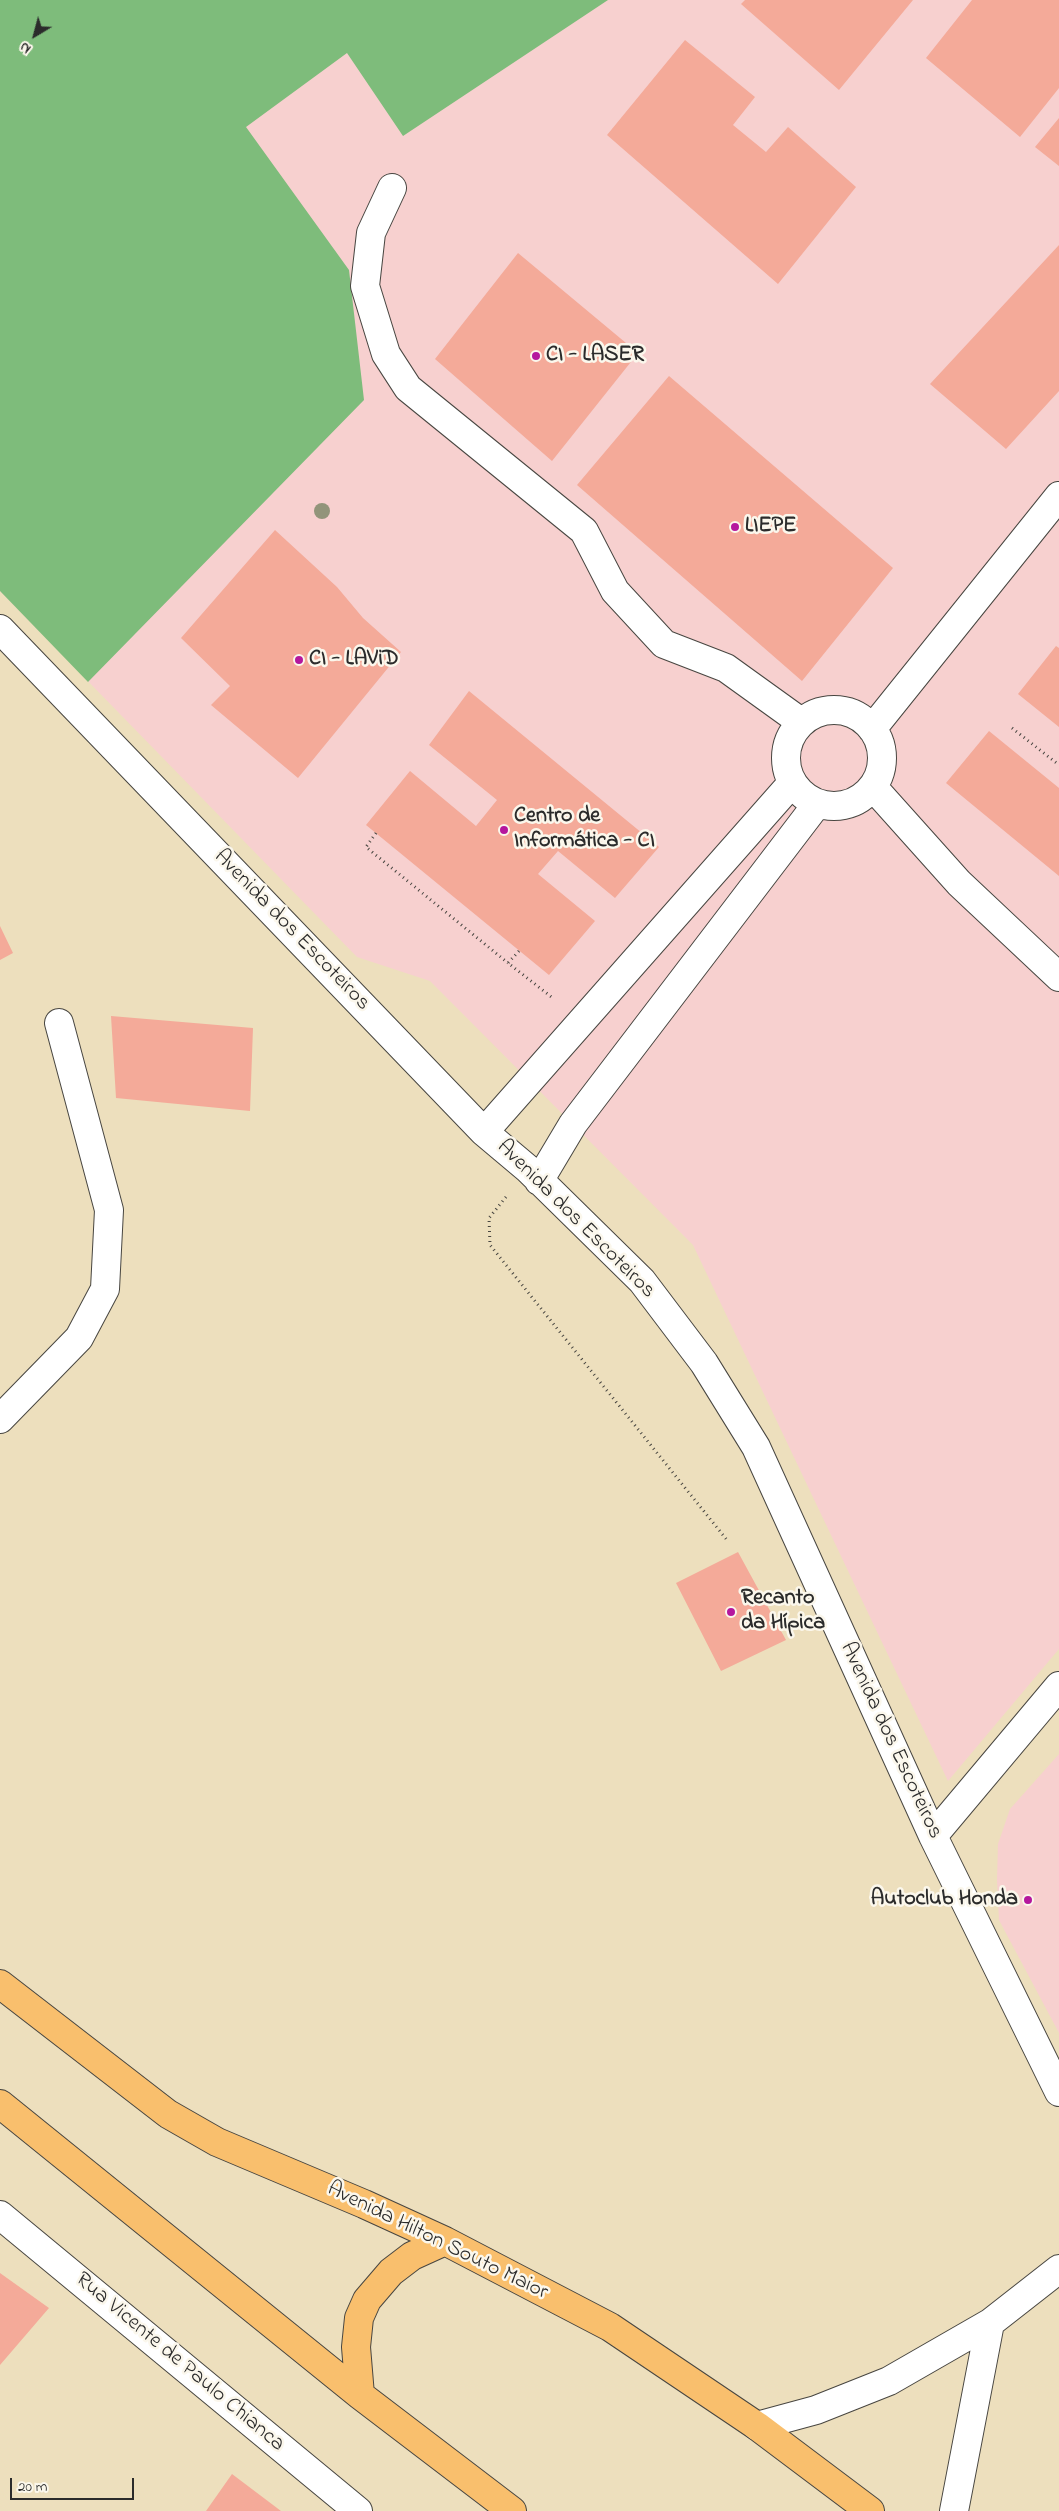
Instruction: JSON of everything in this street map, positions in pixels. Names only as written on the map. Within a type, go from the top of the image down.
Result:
[{"type":"main road","name":"Avenida Hilton Souto Maior","points":[[0,1984],[168,2114],[217,2142],[364,2204],[445,2241],[610,2327],[757,2426],[870,2511]]},
{"type":"main road","points":[[0,2104],[360,2395],[512,2511]]},
{"type":"main road","points":[[360,2395],[356,2347],[359,2318],[367,2300],[391,2272],[412,2256],[445,2241]]},
{"type":"street","points":[[392,188],[371,233],[365,286],[386,354],[408,388],[584,531],[615,592],[664,644],[726,668],[801,722]]},
{"type":"street","points":[[872,729],[1059,496]]},
{"type":"street","name":"Avenida dos Escoteiros","points":[[0,628],[484,1132],[533,1175],[642,1281],[704,1363],[756,1447],[933,1836],[1059,2092]]},
{"type":"street","points":[[831,709],[848,712],[862,718],[872,729],[880,743],[882,758],[880,773],[873,787],[862,798],[848,804],[832,806],[818,804],[803,796],[792,783],[786,768],[786,751],[790,735],[801,722],[815,713],[831,709]]},
{"type":"street","points":[[484,1132],[792,783]]},
{"type":"street","points":[[873,787],[959,883],[1059,977]]},
{"type":"street","points":[[533,1175],[818,804]]},
{"type":"street","points":[[0,1419],[79,1338],[105,1289],[109,1210],[59,1023]]},
{"type":"street","points":[[933,1836],[1059,1686]]},
{"type":"street","name":"Rua Vicente de Paulo Chianca","points":[[0,2215],[358,2511]]},
{"type":"street","points":[[757,2426],[816,2410],[889,2381],[990,2323],[1059,2269]]},
{"type":"street","points":[[954,2511],[990,2323]]},
{"type":"path","points":[[1012,728],[1059,765]]},
{"type":"path","points":[[376,833],[366,846],[508,963],[582,1021]]},
{"type":"path","points":[[508,963],[519,951]]},
{"type":"path","points":[[533,1175],[489,1218],[490,1245],[726,1540]]},
{"type":"shaded area","points":[[325,0],[1059,0],[1059,1649],[948,1781],[693,1245],[430,981],[357,957],[0,591],[0,217]]},
{"type":"shaded area","name":"Autoclub Honda","points":[[1059,1754],[1059,2033],[999,1920],[997,1880],[998,1844],[1010,1809]]},
{"type":"green space","points":[[0,0],[608,0],[403,136],[347,53],[246,127],[349,270],[364,400],[88,682],[0,591]]},
{"type":"building","points":[[745,0],[913,0],[839,90],[741,4]]},
{"type":"building","points":[[972,0],[1059,0],[1059,88],[1020,137],[926,58]]},
{"type":"building","points":[[685,40],[755,97],[733,125],[766,152],[788,127],[856,187],[778,284],[607,135]]},
{"type":"building","points":[[1059,118],[1059,166],[1035,147]]},
{"type":"building","points":[[1059,245],[1059,391],[1006,449],[930,384]]},
{"type":"building","name":"CI - LASER","points":[[518,253],[638,353],[552,461],[435,359]]},
{"type":"building","name":"LIEPE","points":[[669,376],[893,568],[802,681],[577,485]]},
{"type":"building","name":"CI - LAViD","points":[[275,530],[337,587],[363,618],[401,652],[298,778],[211,705],[230,686],[181,638]]},
{"type":"building","points":[[1056,646],[1059,648],[1059,727],[1018,694]]},
{"type":"building","name":"Centro de Informática - CI","points":[[469,691],[659,847],[615,898],[558,851],[538,874],[595,921],[549,975],[366,825],[410,771],[476,826],[497,800],[429,745]]},
{"type":"building","points":[[989,731],[1059,788],[1059,876],[946,783]]},
{"type":"building","points":[[0,926],[13,953],[0,960]]},
{"type":"building","points":[[111,1016],[253,1028],[250,1111],[116,1098]]},
{"type":"building","name":"Recanto da Hípica","points":[[738,1552],[786,1640],[721,1671],[676,1583]]},
{"type":"building","points":[[0,2273],[49,2308],[0,2365]]},
{"type":"building","points":[[232,2474],[281,2511],[206,2511]]},
{"type":"place","name":"CI - LASER","points":[[536,356]]},
{"type":"place","name":"LIEPE","points":[[735,527]]},
{"type":"place","name":"CI - LAViD","points":[[299,660]]},
{"type":"place","name":"Centro de Informática - CI","points":[[504,830]]},
{"type":"place","name":"Recanto da Hípica","points":[[731,1612]]},
{"type":"place","name":"Autoclub Honda","points":[[1028,1900]]}]
